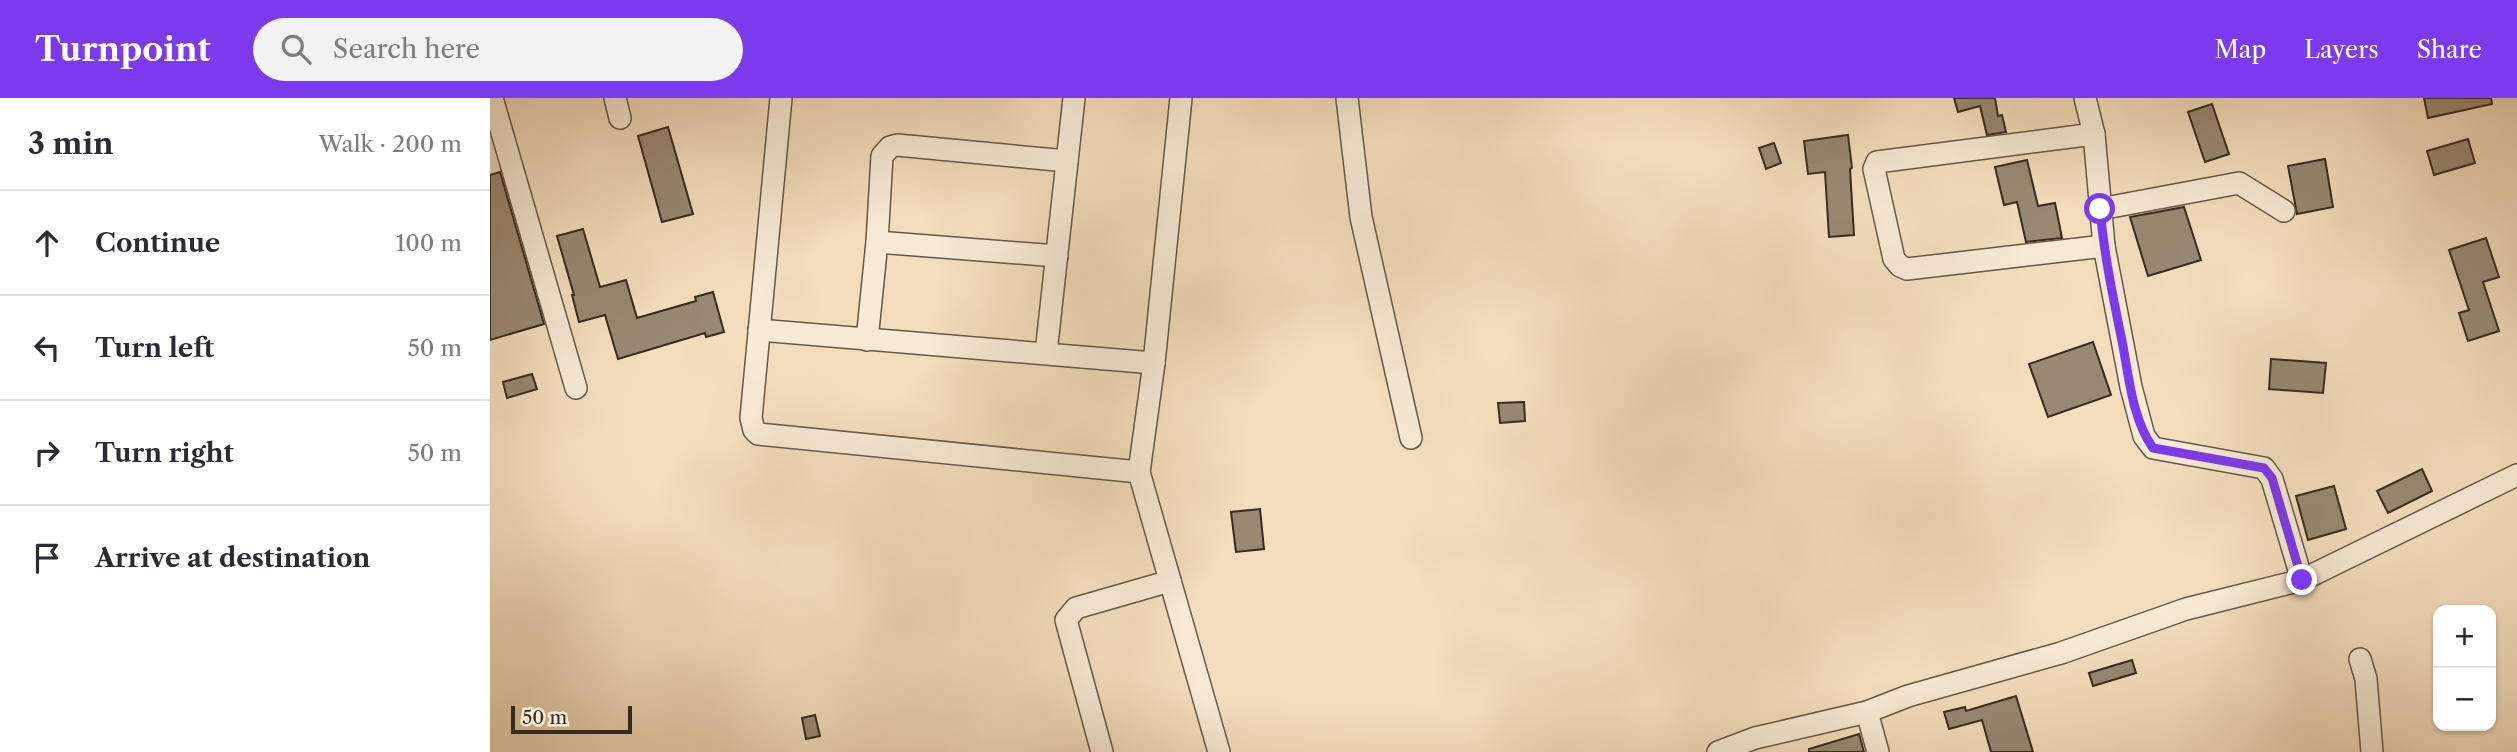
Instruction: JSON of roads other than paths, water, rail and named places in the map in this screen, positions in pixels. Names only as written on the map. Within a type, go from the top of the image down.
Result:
[{"type":"street","points":[[492,98],[576,388]]},
{"type":"street","points":[[781,98],[751,418],[754,430],[758,434],[1139,472]]},
{"type":"street","points":[[1046,353],[1074,98]]},
{"type":"street","points":[[1181,98],[1154,363],[1139,472],[1219,752]]},
{"type":"street","points":[[1347,98],[1361,217],[1410,438]]},
{"type":"street","points":[[2085,98],[2094,134],[2104,246],[2131,387],[2144,436],[2153,448],[2264,468],[2272,478],[2302,580]]},
{"type":"street","points":[[2094,134],[1877,162],[1874,169],[1892,251],[1897,263],[1907,269],[2104,246]]},
{"type":"street","points":[[867,340],[882,156],[890,147],[897,145],[1067,161]]},
{"type":"street","points":[[2100,209],[2239,183],[2284,211]]},
{"type":"street","points":[[877,242],[1057,256]]},
{"type":"street","points":[[760,330],[1154,363]]},
{"type":"street","points":[[1718,752],[1755,738],[1867,712],[1909,696],[2061,653],[2186,609],[2302,580],[2517,475]]},
{"type":"street","points":[[1102,752],[1066,620],[1076,608],[1170,581]]},
{"type":"street","points":[[2360,659],[2367,679],[2372,752]]},
{"type":"street","points":[[1867,712],[1878,752]]}]
